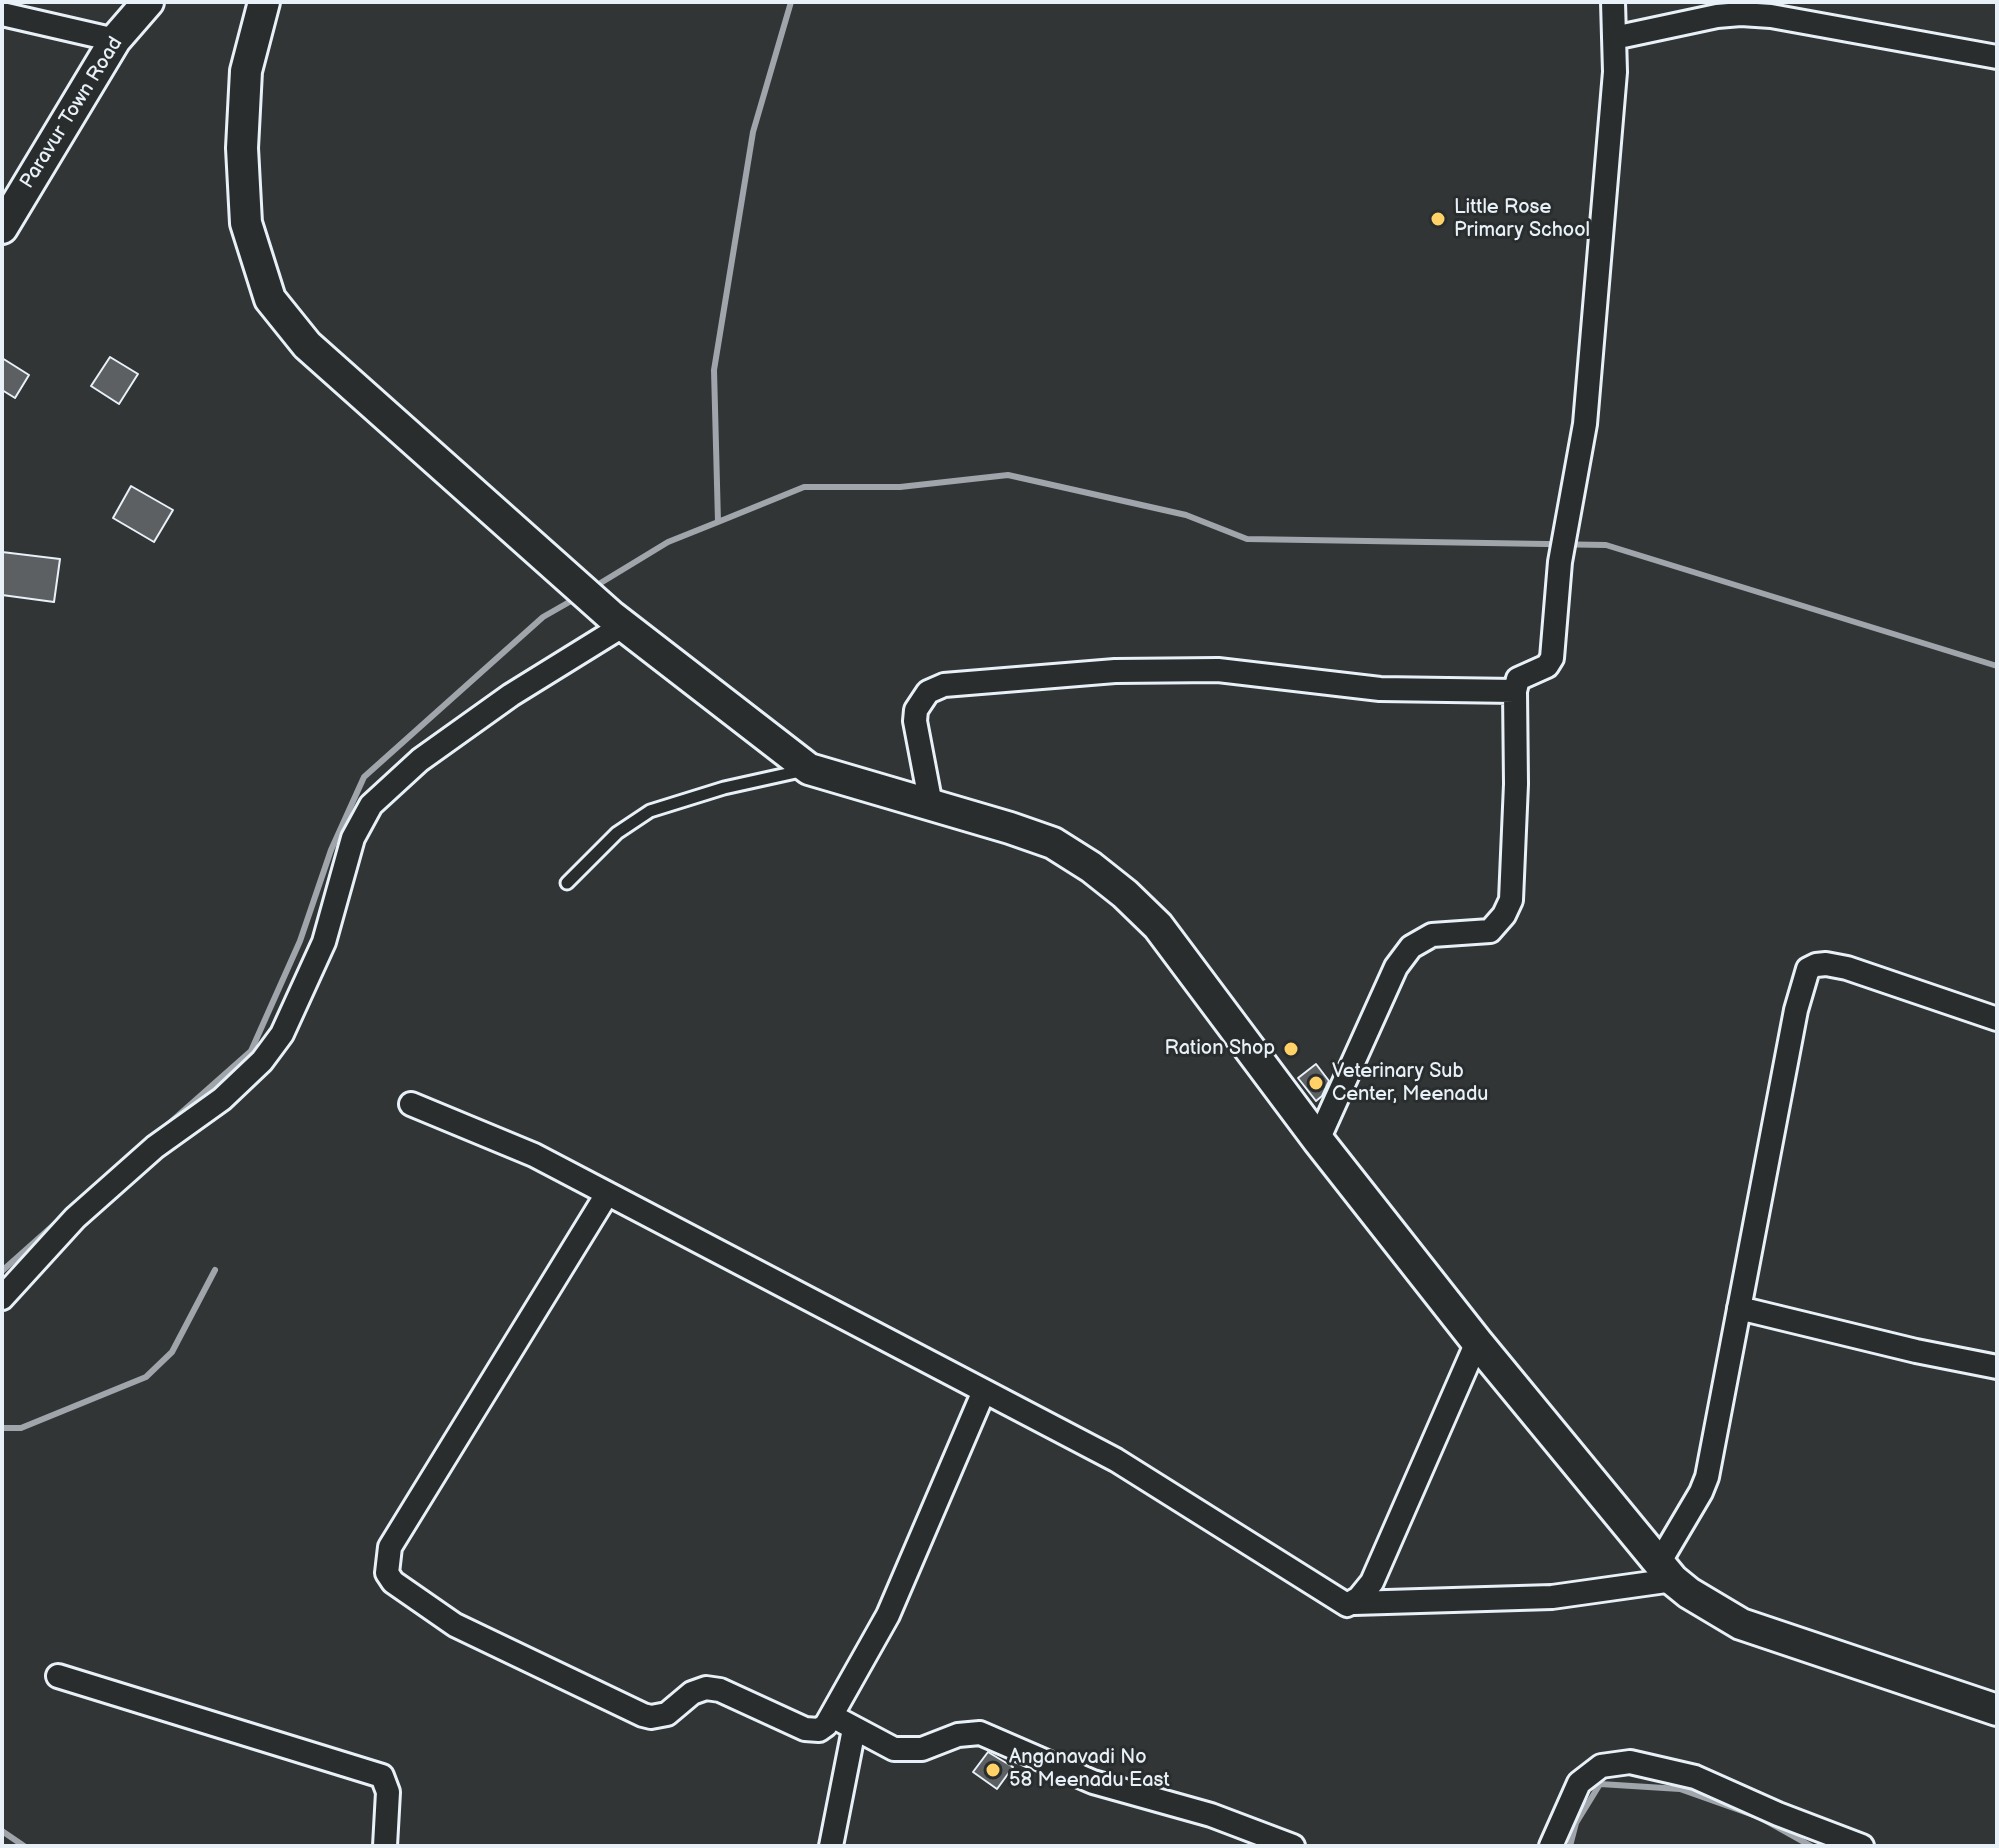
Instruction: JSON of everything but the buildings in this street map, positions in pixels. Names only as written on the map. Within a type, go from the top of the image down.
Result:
[{"type":"street","name":"Paravur Town Road","points":[[2,228],[115,40],[148,2]]},
{"type":"street","points":[[264,2],[246,71],[242,148],[246,223],[270,299],[307,345],[617,620],[809,769],[1053,843],[1125,894],[1158,926],[1318,1140],[1477,1342],[1666,1571],[1710,1607],[1741,1624],[1997,1710]]},
{"type":"street","points":[[1318,1140],[1396,967],[1411,947],[1432,935],[1490,931],[1510,904],[1516,784],[1515,691],[1518,679],[1547,666],[1552,658],[1560,562],[1585,424],[1615,72],[1613,2]]},
{"type":"street","points":[[2,14],[115,40]]},
{"type":"street","points":[[1614,38],[1717,16],[1741,14],[1771,16],[1997,57]]},
{"type":"street","points":[[2,1298],[75,1218],[155,1147],[222,1099],[262,1061],[282,1034],[324,942],[353,838],[371,805],[420,760],[617,620]]},
{"type":"street","points":[[931,805],[915,721],[916,710],[928,692],[944,685],[1115,671],[1218,670],[1380,689],[1515,691]]},
{"type":"street","points":[[1666,1571],[1707,1477],[1796,1010],[1808,969],[1826,964],[1847,968],[1997,1019]]},
{"type":"street","points":[[411,1104],[534,1155],[1116,1460],[1347,1605],[1552,1597],[1666,1571]]},
{"type":"street","points":[[607,1194],[390,1547],[387,1573],[393,1582],[455,1625],[643,1715],[667,1714],[692,1693],[706,1688],[720,1690],[814,1731],[826,1725],[832,1716],[888,1615],[984,1391]]},
{"type":"street","points":[[1739,1308],[1916,1351],[1997,1367]]},
{"type":"street","points":[[1354,1603],[1372,1582],[1477,1342]]},
{"type":"street","points":[[58,1676],[378,1774],[384,1778],[388,1788],[385,1846]]},
{"type":"street","points":[[832,1716],[894,1749],[922,1749],[958,1735],[980,1733],[1093,1782],[1211,1815],[1293,1846]]},
{"type":"street","points":[[831,1846],[854,1729]]},
{"type":"street","points":[[1551,1846],[1579,1783],[1601,1766],[1630,1762],[1695,1777],[1737,1793],[1778,1814],[1862,1846]]},
{"type":"lane","points":[[567,883],[617,833],[650,811],[724,788],[809,769]]},
{"type":"waterway","points":[[594,587],[668,542],[718,522],[714,370],[753,132],[791,2]]},
{"type":"waterway","points":[[718,522],[804,487],[900,487],[1008,475],[1186,515],[1247,539],[1606,545],[1997,666]]},
{"type":"waterway","points":[[164,1128],[251,1051],[300,941],[331,850],[364,777],[543,617],[578,597]]},
{"type":"waterway","points":[[2,1271],[57,1222]]},
{"type":"waterway","points":[[2,1428],[21,1428],[146,1377],[172,1352],[215,1270]]},
{"type":"waterway","points":[[1570,1846],[1576,1823],[1600,1784],[1680,1789],[1759,1817],[1811,1846]]},
{"type":"waterway","points":[[2,1831],[24,1846]]},
{"type":"place","name":"Little Rose Primary School","points":[[1438,219]]},
{"type":"place","name":"Ration Shop","points":[[1291,1049]]},
{"type":"place","name":"Veterinary Sub Center, Meenadu","points":[[1316,1083]]},
{"type":"place","name":"Anganavadi No 58 Meenadu East","points":[[993,1770]]}]
